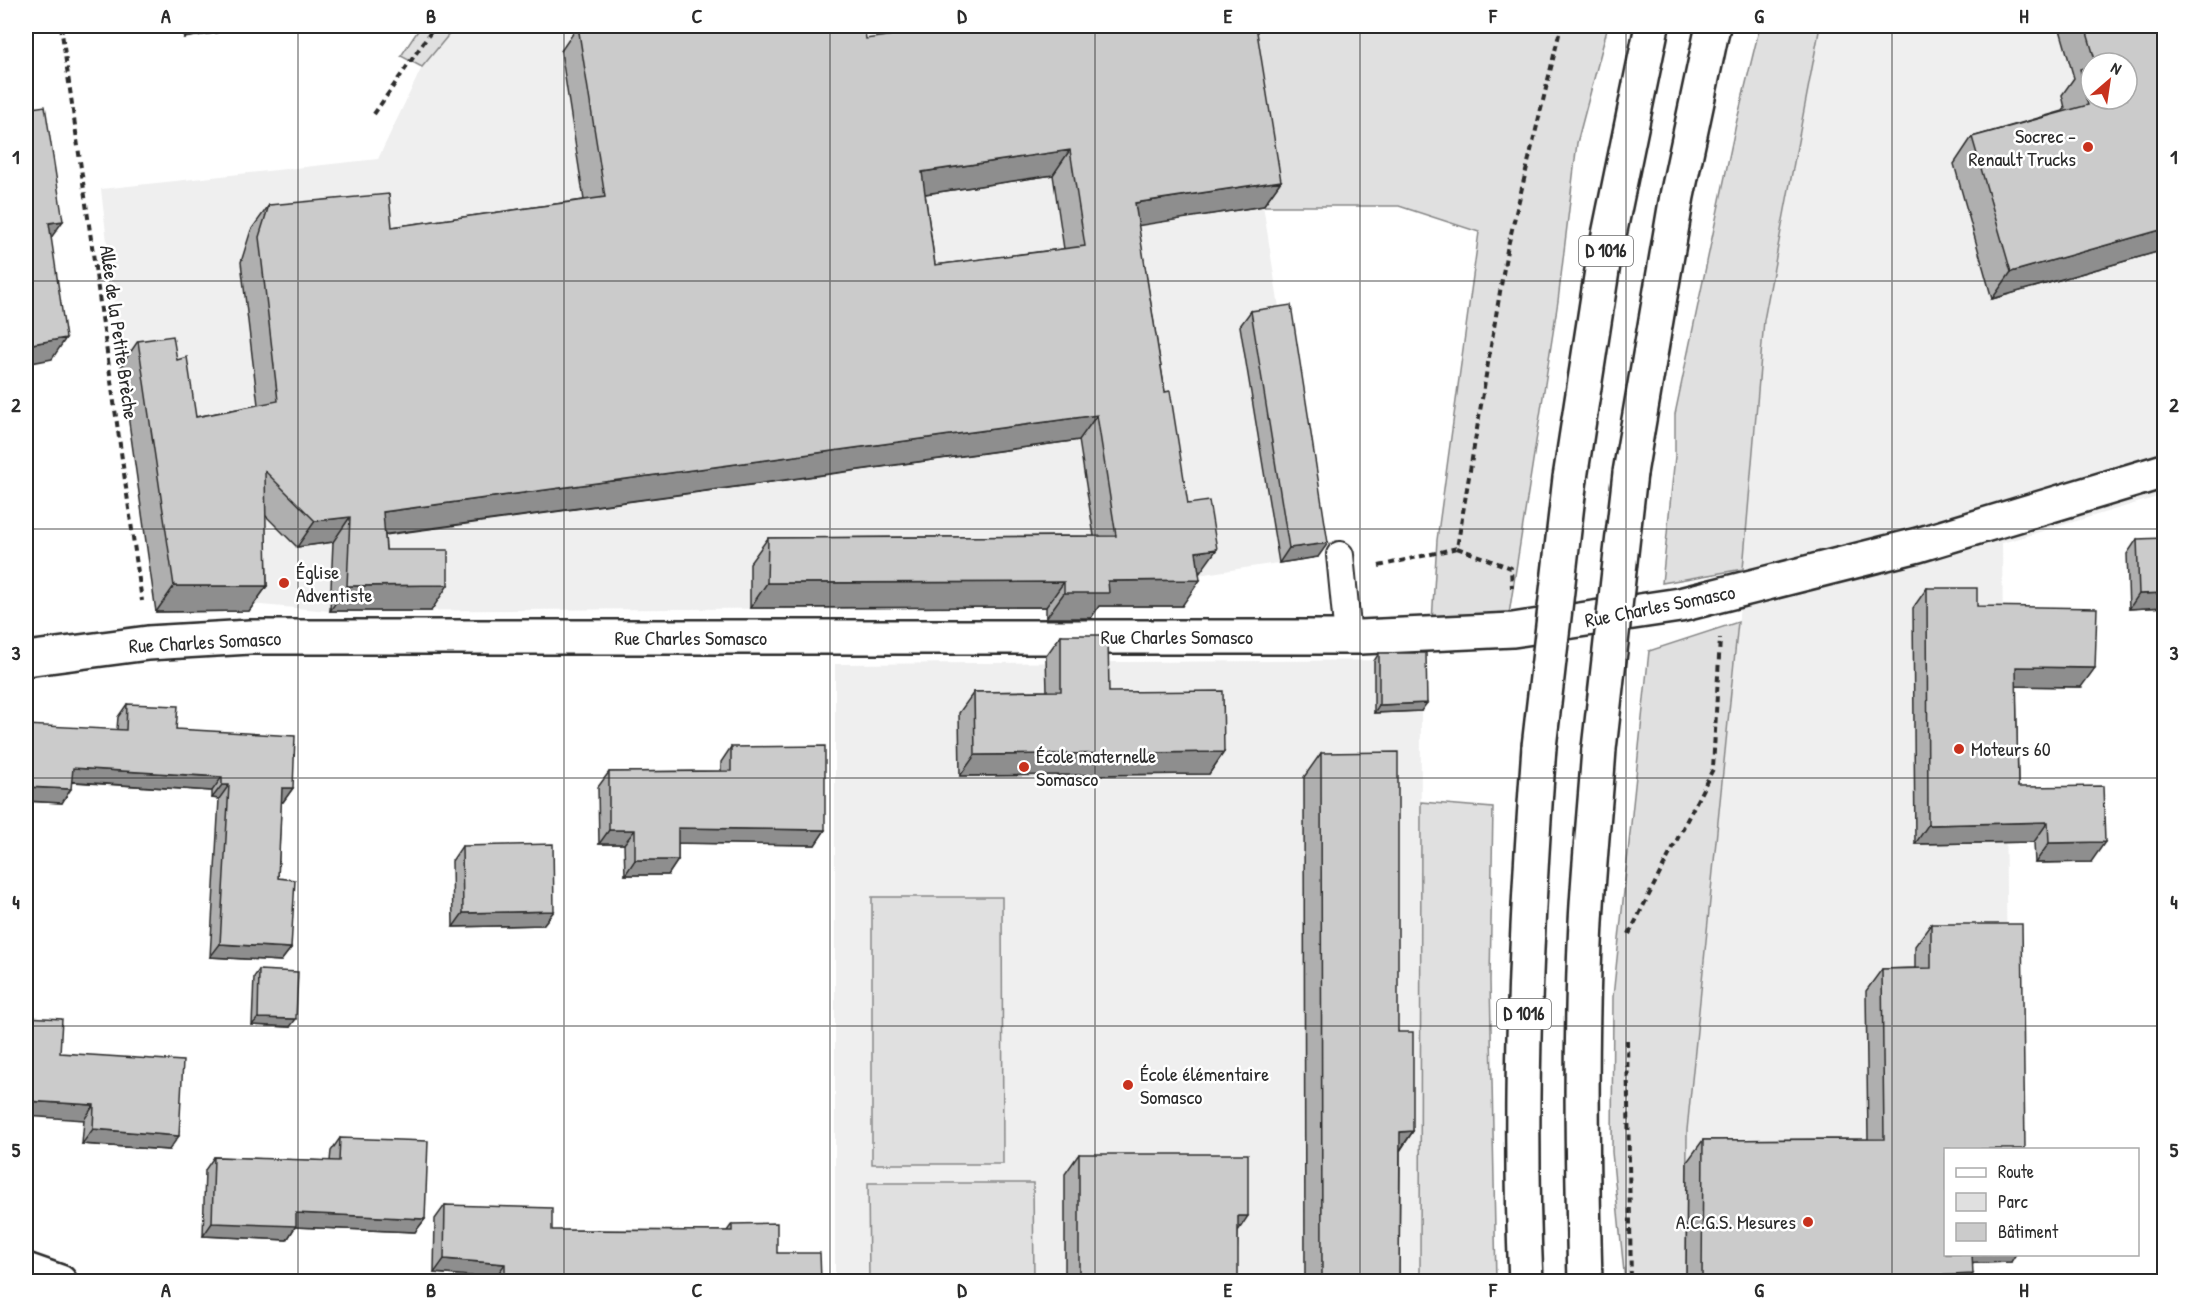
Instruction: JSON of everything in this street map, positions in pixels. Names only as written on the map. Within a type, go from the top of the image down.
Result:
[{"type":"main road","name":"D 1016","points":[[1526,1281],[1524,1012],[1529,891],[1539,747],[1570,478],[1603,264],[1652,26]]},
{"type":"main road","points":[[1585,1281],[1582,1112],[1586,922],[1599,749],[1630,473],[1677,196],[1713,26]]},
{"type":"main road","name":"Rue Charles Somasco","points":[[26,659],[148,643],[250,637],[1348,638],[1512,630],[1643,612],[1722,596],[1917,545],[2164,471]]},
{"type":"main road","points":[[26,1270],[60,1281]]},
{"type":"lane","points":[[1340,555],[1348,638]]},
{"type":"path","name":"Allée de la Petite Brèche","points":[[61,26],[148,643]]},
{"type":"path","points":[[374,114],[435,26]]},
{"type":"path","points":[[1457,548],[1506,250],[1561,26]]},
{"type":"path","points":[[1374,567],[1457,548],[1511,568],[1512,630]]},
{"type":"path","points":[[1626,941],[1713,769],[1722,596]]},
{"type":"path","points":[[1627,1035],[1630,1281]]},
{"type":"shaded area","points":[[456,26],[1235,26],[1318,557],[1178,578],[1182,606],[330,611],[249,604],[249,611],[156,612],[121,366],[101,189],[378,159],[422,67]]},
{"type":"shaded area","points":[[1820,26],[2164,26],[2164,495],[2002,543],[2009,1148],[1944,1148],[1944,1256],[2011,1256],[2011,1262],[1956,1262],[1686,1282],[1687,1130],[1737,640],[1764,320]]},
{"type":"shaded area","name":"École élémentaire Somasco","points":[[1421,660],[1420,1281],[835,1282],[835,664]]},
{"type":"green space","points":[[421,26],[456,26],[422,67],[401,56]]},
{"type":"green space","points":[[1236,26],[1608,26],[1577,143],[1558,301],[1509,614],[1432,622],[1437,540],[1479,232],[1399,206],[1263,206]]},
{"type":"green space","points":[[1760,26],[1820,26],[1764,320],[1743,569],[1662,583],[1675,456],[1675,414],[1736,124]]},
{"type":"green space","points":[[1738,622],[1687,1130],[1686,1281],[1625,1282],[1612,1152],[1613,997],[1649,651]]},
{"type":"green space","points":[[1421,802],[1493,808],[1490,980],[1496,1281],[1420,1281]]},
{"type":"green space","points":[[872,897],[1002,897],[1003,1164],[872,1164]]},
{"type":"green space","points":[[868,1183],[1033,1183],[1034,1281],[869,1281]]},
{"type":"building","points":[[578,26],[864,26],[866,39],[957,26],[1256,26],[1281,181],[1135,203],[1165,392],[1170,391],[1188,504],[1209,501],[1217,549],[1196,552],[1200,580],[1108,581],[1109,593],[1064,593],[1064,582],[767,583],[768,538],[1116,536],[1097,415],[383,512],[386,550],[448,550],[448,585],[347,586],[350,517],[315,521],[265,471],[267,586],[174,586],[138,341],[173,336],[177,360],[187,357],[196,417],[278,401],[259,237],[269,205],[389,194],[392,227],[605,197]],"holes":[[[1070,150],[1085,246],[935,265],[922,172]]]},
{"type":"building","name":"Socrec - Renault Trucks","points":[[2085,26],[2164,26],[2164,229],[2011,272],[1972,137],[2079,107],[2079,111],[2139,111],[2139,51],[2092,51]]},
{"type":"building","points":[[45,106],[63,221],[49,223],[66,338],[26,345],[26,109]]},
{"type":"building","points":[[1291,305],[1328,543],[1289,548],[1251,311]]},
{"type":"building","points":[[2164,538],[2164,593],[2139,594],[2137,539]]},
{"type":"building","points":[[1927,588],[1977,588],[1977,606],[2097,608],[2095,668],[2016,667],[2018,787],[2103,786],[2105,842],[2049,843],[2048,822],[1928,825]]},
{"type":"building","points":[[1061,635],[1108,635],[1109,692],[1223,691],[1224,752],[975,755],[974,692],[1061,691]]},
{"type":"building","points":[[1379,653],[1426,653],[1427,703],[1379,705]]},
{"type":"building","points":[[127,704],[178,706],[176,729],[295,736],[293,788],[282,788],[278,878],[295,880],[291,948],[220,944],[229,785],[222,785],[222,777],[73,768],[71,789],[26,787],[26,725],[126,730]]},
{"type":"building","points":[[825,746],[825,830],[678,828],[678,860],[635,860],[635,830],[609,830],[609,772],[731,771],[731,747]]},
{"type":"building","points":[[1398,752],[1398,1032],[1413,1032],[1413,1131],[1400,1132],[1399,1281],[1322,1281],[1321,753]]},
{"type":"building","points":[[553,844],[554,911],[463,913],[462,846]]},
{"type":"building","points":[[1931,924],[2022,924],[2025,1148],[1944,1148],[1944,1256],[1972,1256],[1973,1274],[1932,1276],[1932,1281],[1702,1281],[1703,1140],[1884,1139],[1882,969],[1931,968]]},
{"type":"building","points":[[259,970],[298,972],[296,1019],[258,1018]]},
{"type":"building","points":[[26,1017],[62,1019],[60,1053],[183,1061],[179,1136],[93,1129],[94,1105],[26,1101]]},
{"type":"building","points":[[340,1138],[428,1141],[425,1219],[296,1213],[296,1226],[212,1223],[214,1157],[339,1161]]},
{"type":"building","points":[[1079,1154],[1248,1154],[1248,1216],[1238,1216],[1238,1279],[1227,1279],[1227,1281],[1079,1281]]},
{"type":"building","points":[[445,1205],[552,1208],[552,1230],[732,1231],[732,1224],[777,1223],[777,1253],[820,1253],[821,1281],[611,1281],[505,1277],[505,1264],[444,1259]]},
{"type":"place","name":"Socrec - Renault Trucks","points":[[2088,147]]},
{"type":"place","name":"Église Adventiste","points":[[284,583]]},
{"type":"place","name":"Moteurs 60","points":[[1959,749]]},
{"type":"place","name":"École maternelle Somasco","points":[[1024,767]]},
{"type":"place","name":"École élémentaire Somasco","points":[[1128,1085]]},
{"type":"place","name":"A.C.G.S. Mesures","points":[[1808,1222]]}]
